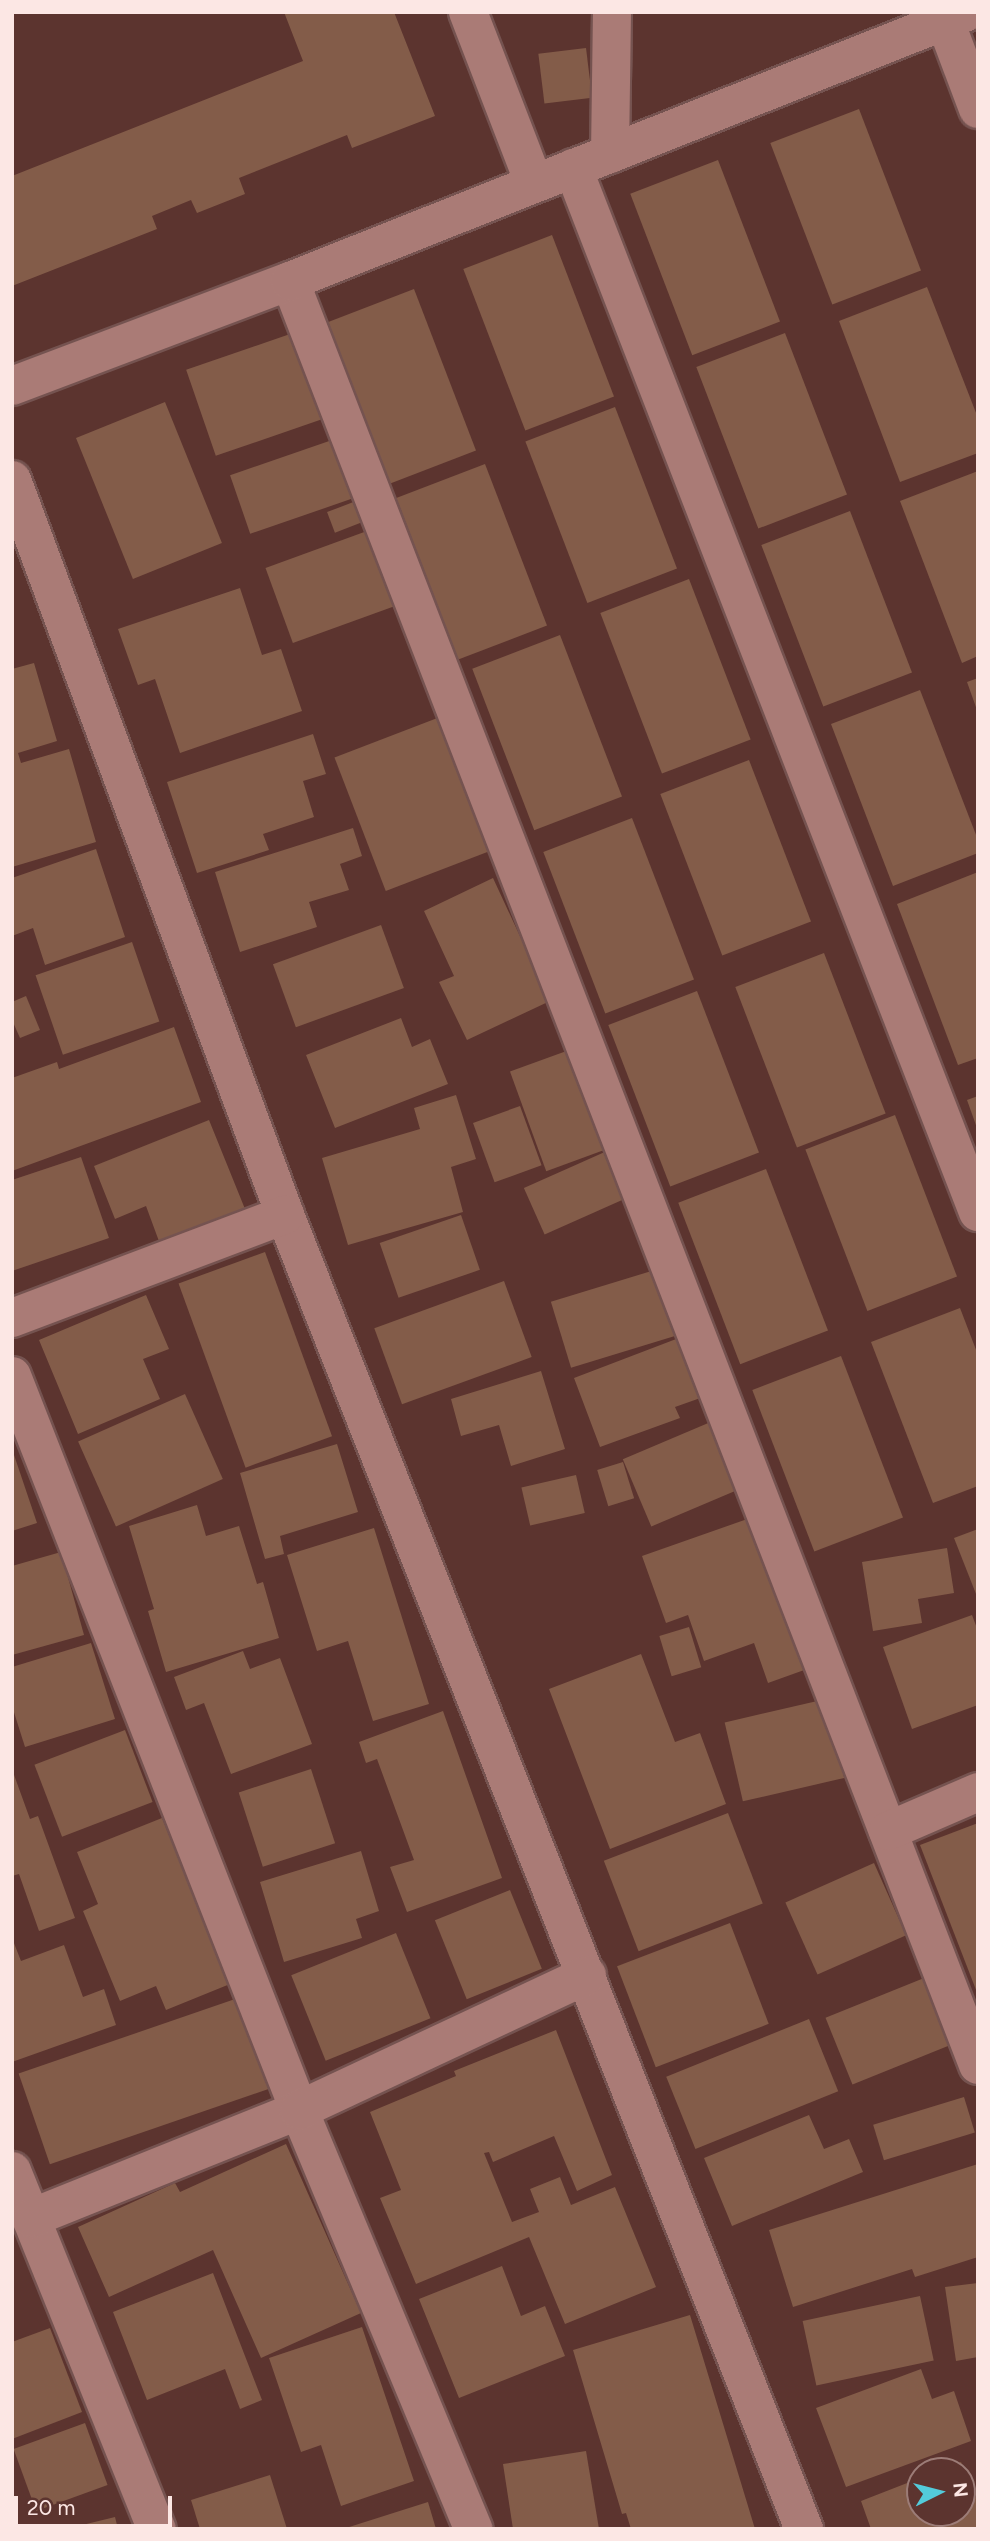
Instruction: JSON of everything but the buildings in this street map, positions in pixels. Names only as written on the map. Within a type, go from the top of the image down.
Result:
[{"type":"street","points":[[468,12],[534,183]]},
{"type":"street","points":[[610,154],[612,12]]},
{"type":"street","points":[[12,386],[290,281],[956,17],[978,109]]},
{"type":"street","points":[[573,169],[978,1212]]},
{"type":"street","points":[[290,281],[978,2065]]},
{"type":"street","points":[[12,480],[285,1215],[804,2529]]},
{"type":"street","points":[[12,1318],[285,1215]]},
{"type":"street","points":[[12,1376],[299,2110],[473,2529]]},
{"type":"street","points":[[888,1831],[978,1792]]},
{"type":"street","points":[[31,2218],[299,2110],[587,1975]]},
{"type":"street","points":[[12,2171],[158,2529]]}]
